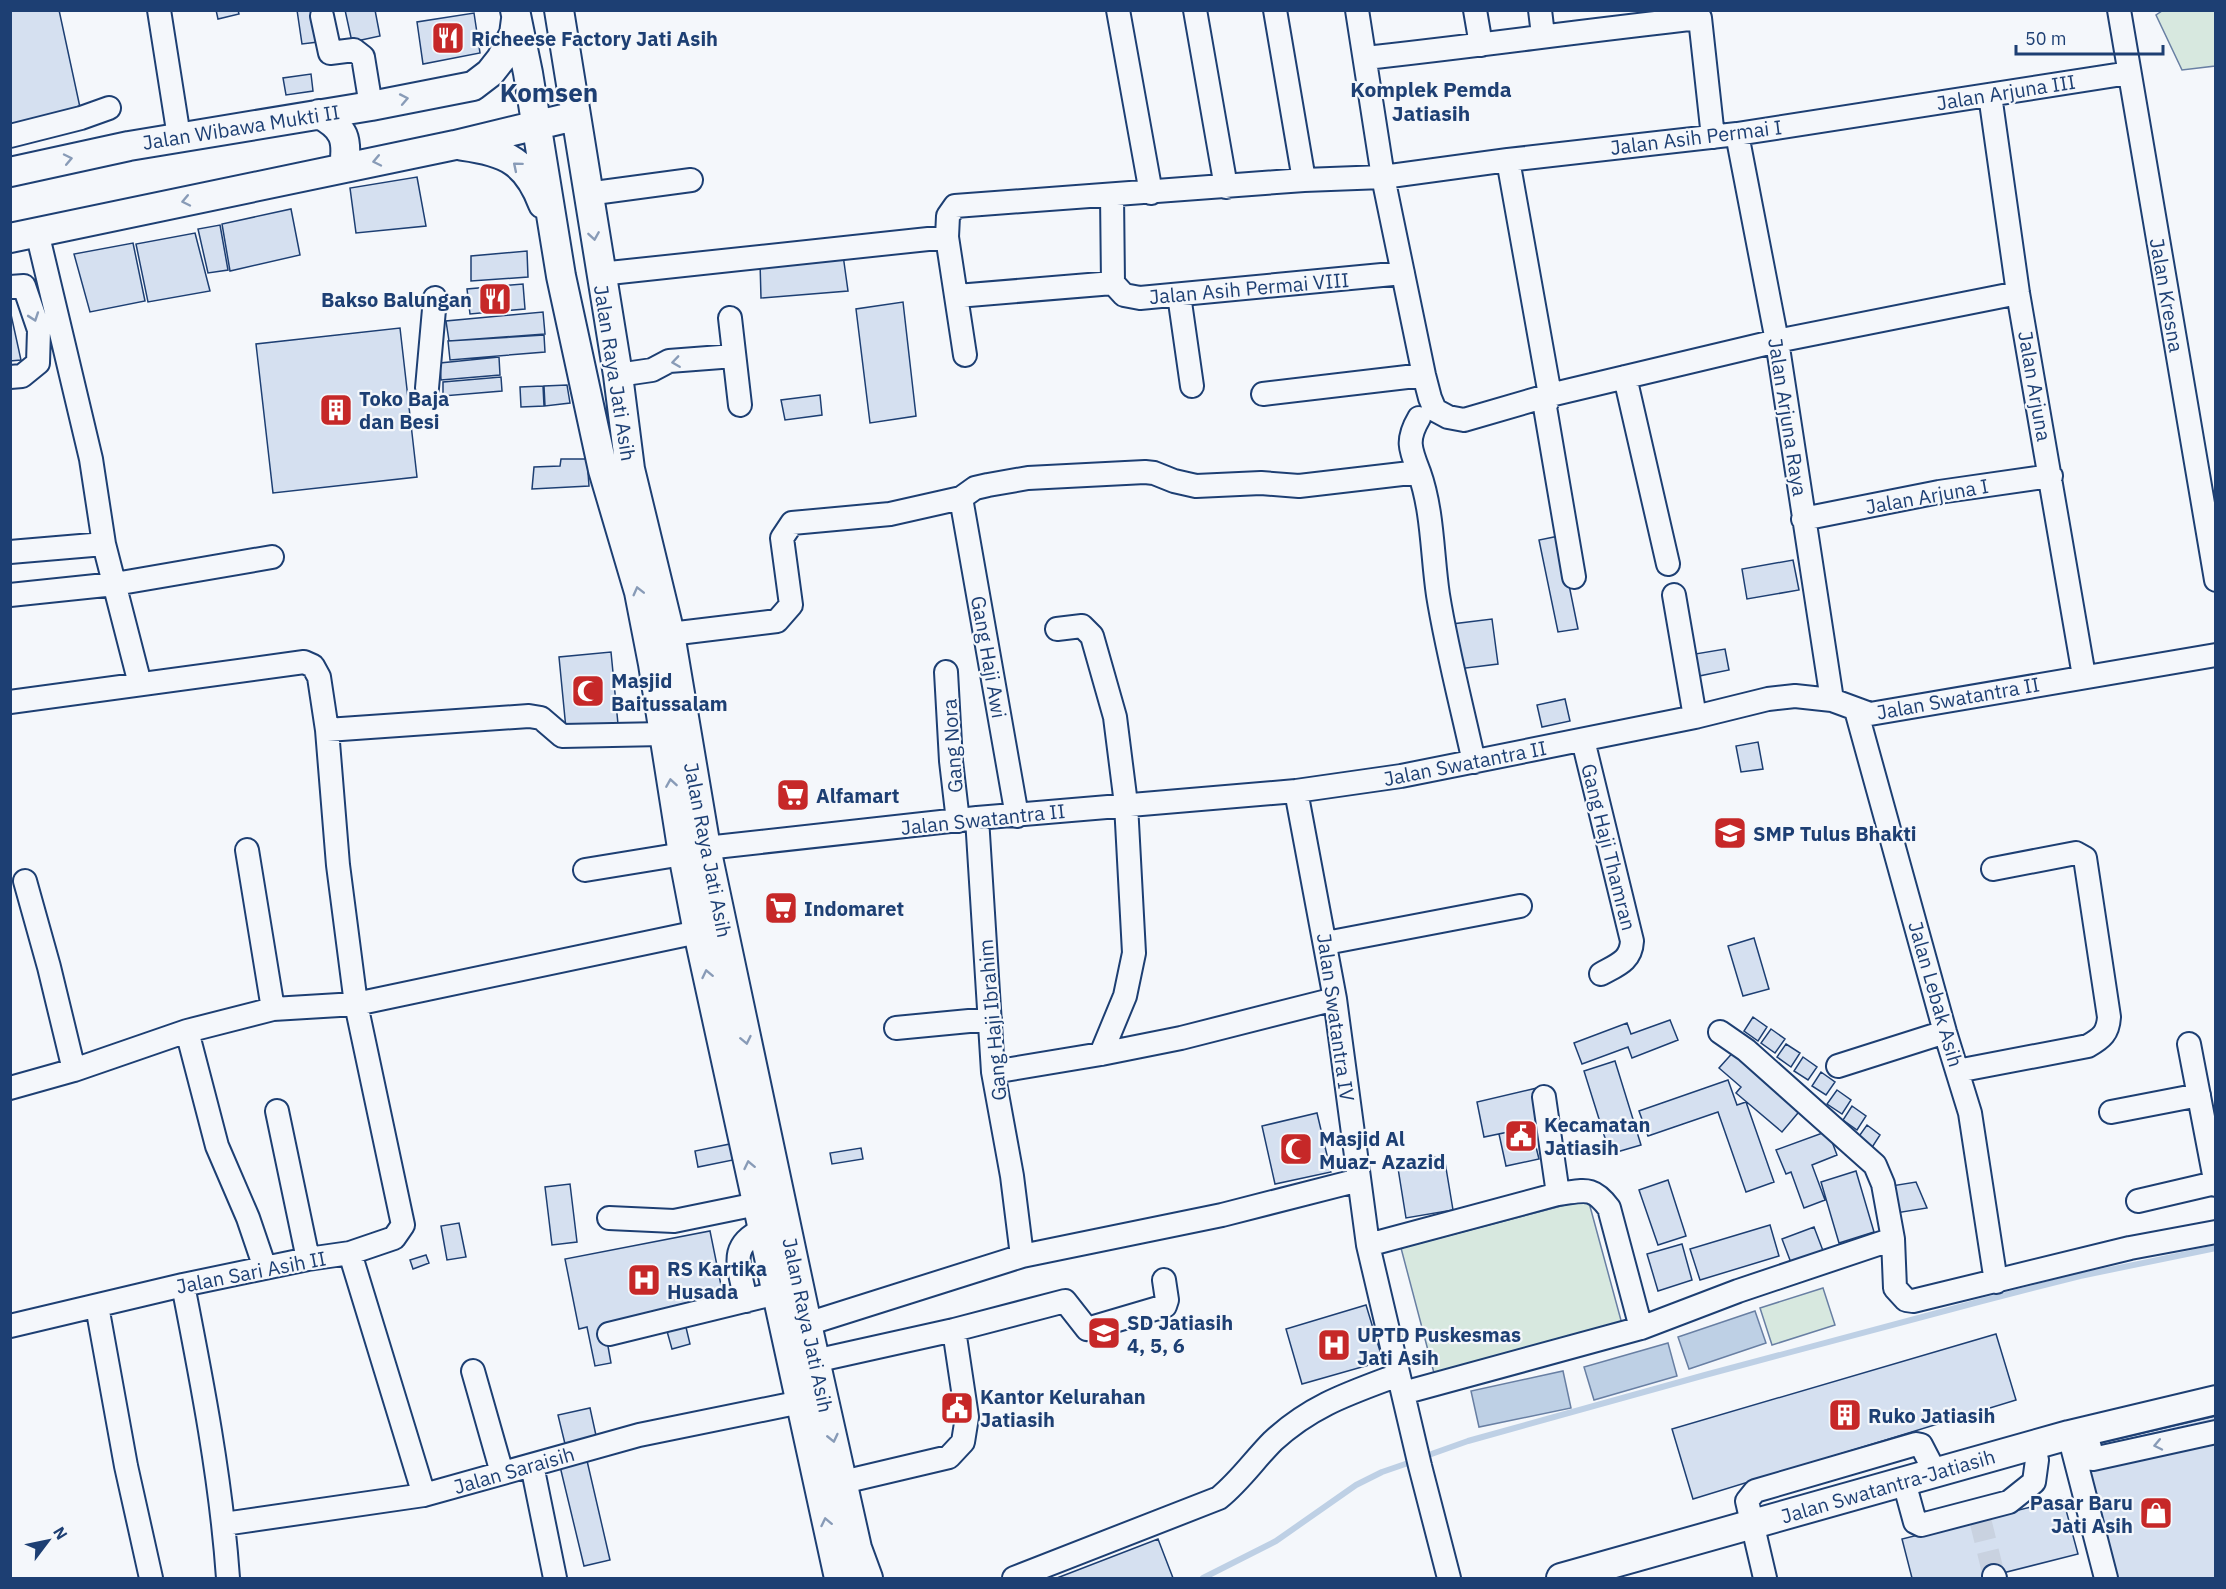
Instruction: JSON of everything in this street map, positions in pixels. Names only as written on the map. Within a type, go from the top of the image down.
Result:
[{"type":"main road","name":"Jalan Raya Jati Asih","points":[[559,10],[618,375],[630,469],[670,634],[694,851],[698,933],[758,1222],[762,1297],[804,1363],[843,1482],[857,1548],[868,1578]]},
{"type":"main road","name":"Jalan Wibawa Mukti II","points":[[10,172],[178,137],[371,106],[473,86],[490,73],[506,52],[514,34],[515,14]]},
{"type":"main road","name":"Jalan Raya Jati Asih","points":[[515,14],[526,64],[561,276],[603,470],[639,592],[653,664],[663,734],[694,851],[807,1324],[801,1402],[839,1578]]},
{"type":"main road","points":[[526,64],[544,74],[551,75],[565,65],[566,54]]},
{"type":"main road","points":[[318,114],[333,122],[343,132],[346,151],[344,168]]},
{"type":"main road","points":[[24,235],[455,145],[575,116]]},
{"type":"main road","points":[[455,145],[491,150],[519,164],[536,187],[555,234]]},
{"type":"main road","name":"Jalan Swatantra-Jatiasih","points":[[1562,1578],[2077,1433],[2216,1400]]},
{"type":"street","points":[[159,10],[178,137]]},
{"type":"street","points":[[1118,10],[1151,193]]},
{"type":"street","points":[[1195,10],[1226,187]]},
{"type":"street","points":[[1275,10],[1304,180]]},
{"type":"street","points":[[1357,10],[1383,177],[1424,375],[1436,410],[1448,417],[1464,420],[1550,395],[1777,341],[2018,293]]},
{"type":"street","points":[[1475,10],[1481,45]]},
{"type":"street","points":[[1539,10],[1544,35]]},
{"type":"street","name":"Jalan Kresna","points":[[2119,10],[2216,580]]},
{"type":"street","points":[[322,16],[330,53],[354,50],[363,57],[371,106]]},
{"type":"street","points":[[1365,58],[1700,18],[1713,137]]},
{"type":"street","name":"Jalan Arjuna III","points":[[1883,110],[2129,73]]},
{"type":"street","name":"Jalan Arjuna","points":[[1990,95],[2018,293],[2084,676]]},
{"type":"street","points":[[10,136],[81,118],[109,108]]},
{"type":"street","name":"Jalan Asih Permai I","points":[[947,237],[948,216],[955,206],[1304,180],[1383,177],[1508,160],[1737,134],[1883,110]]},
{"type":"street","name":"Jalan Arjuna Raya","points":[[1737,134],[1777,341],[1832,700]]},
{"type":"street","points":[[1508,160],[1550,395],[1545,407],[1574,577]]},
{"type":"street","points":[[587,194],[691,180]]},
{"type":"street","points":[[957,296],[1113,282],[1112,195]]},
{"type":"street","points":[[24,235],[91,459],[104,544],[140,684]]},
{"type":"street","points":[[600,274],[947,237],[965,355]]},
{"type":"street","name":"Jalan Asih Permai VIII","points":[[1113,282],[1124,295],[1140,298],[1403,273]]},
{"type":"street","points":[[10,287],[24,286],[39,330],[38,363],[22,376],[10,377]]},
{"type":"street","points":[[1179,295],[1192,386]]},
{"type":"street","points":[[428,388],[435,298]]},
{"type":"street","points":[[730,318],[740,405]]},
{"type":"street","points":[[618,375],[652,370],[669,361],[734,356]]},
{"type":"street","points":[[1263,394],[1424,375]]},
{"type":"street","points":[[1626,376],[1668,564]]},
{"type":"street","points":[[1419,418],[1412,430],[1410,442],[1427,506],[1438,596],[1474,762]]},
{"type":"street","points":[[670,634],[777,621],[791,605],[782,538],[792,523],[890,514],[961,498],[975,488],[1035,477],[1154,472],[1174,481],[1196,486],[1261,483],[1299,486],[1419,472]]},
{"type":"street","name":"Jalan Arjuna I","points":[[1803,519],[1939,492],[2051,476]]},
{"type":"street","name":"Gang Haji Awi","points":[[961,498],[1017,816]]},
{"type":"street","points":[[10,552],[104,544]]},
{"type":"street","points":[[10,595],[115,584],[272,557]]},
{"type":"street","points":[[1674,595],[1695,717]]},
{"type":"street","points":[[1057,629],[1082,626],[1092,636],[1115,717],[1126,804],[1134,953],[1125,996],[1101,1054]]},
{"type":"street","name":"Jalan Swatantra II","points":[[585,870],[694,851],[1126,804],[1296,791],[1401,776],[1695,717],[1768,699],[1795,696],[1832,700],[1870,714],[2216,655]]},
{"type":"street","points":[[10,702],[304,662],[313,666],[319,677],[327,730],[338,865],[356,1004],[403,1225],[394,1238],[350,1253]]},
{"type":"street","name":"Gang Nora","points":[[946,672],[951,761],[968,820]]},
{"type":"street","name":"Jalan Lebak Asih","points":[[1856,710],[1945,1032],[1970,1113],[1996,1282]]},
{"type":"street","points":[[327,730],[528,716],[541,718],[562,736],[663,734]]},
{"type":"street","name":"Gang Haji Thamran","points":[[1583,740],[1632,941],[1632,951],[1627,960],[1602,974]]},
{"type":"street","name":"Jalan Swatantra IV","points":[[1296,791],[1335,999],[1368,1245],[1449,1578]]},
{"type":"street","name":"Gang Haji Ibrahim","points":[[968,820],[990,1019],[993,1072],[1012,1176],[1022,1256]]},
{"type":"street","points":[[247,850],[273,1009]]},
{"type":"street","points":[[1958,1071],[2088,1046],[2108,1030],[2109,1017],[2085,858],[2076,853],[1993,869]]},
{"type":"street","points":[[25,881],[74,1070]]},
{"type":"street","points":[[1326,943],[1520,906]]},
{"type":"street","points":[[10,1088],[74,1070],[187,1031],[273,1009],[356,1004],[698,933]]},
{"type":"street","points":[[993,1072],[1181,1038],[1335,999]]},
{"type":"street","points":[[896,1028],[990,1019]]},
{"type":"street","points":[[187,1031],[217,1146],[248,1218],[265,1268]]},
{"type":"street","points":[[1720,1032],[1746,1050],[1875,1165],[1883,1184],[1893,1239],[1895,1288],[1906,1300],[1913,1301],[1996,1282],[2130,1248],[2216,1232]]},
{"type":"street","points":[[1838,1066],[1945,1032]]},
{"type":"street","points":[[2138,1202],[2215,1184],[2189,1044]]},
{"type":"street","points":[[2111,1112],[2199,1095]]},
{"type":"street","points":[[1544,1097],[1558,1194]]},
{"type":"street","points":[[277,1111],[308,1259]]},
{"type":"street","points":[[807,1324],[1022,1256],[1222,1215],[1359,1180]]},
{"type":"street","points":[[1368,1245],[1558,1194],[1587,1190],[1600,1196],[1609,1208],[1641,1328]]},
{"type":"street","points":[[609,1218],[758,1222]]},
{"type":"street","points":[[1014,1578],[1220,1498],[1236,1485],[1271,1443],[1320,1406],[1335,1399],[1641,1328],[1738,1291],[1893,1239]]},
{"type":"street","name":"Jalan Sari Asih II","points":[[10,1326],[183,1285],[308,1259],[350,1253],[424,1495]]},
{"type":"street","points":[[804,1363],[954,1330],[1065,1301],[1087,1329],[1166,1306],[1164,1280]]},
{"type":"street","points":[[183,1285],[207,1410],[224,1524],[228,1578]]},
{"type":"street","points":[[609,1334],[762,1297]]},
{"type":"street","points":[[97,1306],[126,1466],[151,1578]]},
{"type":"street","points":[[843,1482],[949,1457],[963,1442],[966,1417],[954,1330]]},
{"type":"street","points":[[473,1371],[502,1473]]},
{"type":"street","name":"Jalan Saraisih","points":[[224,1524],[424,1495],[639,1435],[801,1402]]},
{"type":"street","points":[[2077,1433],[2093,1459],[2216,1432]]},
{"type":"street","points":[[2077,1433],[2106,1578]]},
{"type":"street","points":[[1765,1578],[1747,1501],[1755,1491],[1916,1444],[1925,1449],[1935,1472]]},
{"type":"street","points":[[1904,1482],[1915,1522],[1918,1524],[1924,1525],[1979,1515],[2009,1502],[2032,1485],[2037,1460],[2033,1445]]},
{"type":"street","points":[[532,1465],[555,1578]]},
{"type":"shaded area","points":[[2162,11],[2215,11],[2215,66],[2182,70],[2156,15]]},
{"type":"shaded area","points":[[1588,1199],[1622,1324],[1434,1373],[1401,1248]]},
{"type":"shaded area","points":[[1823,1288],[1835,1325],[1772,1345],[1760,1308]]},
{"type":"water","points":[[1755,1311],[1766,1343],[1689,1369],[1678,1337]]},
{"type":"water","points":[[1668,1343],[1677,1376],[1594,1400],[1584,1367]]},
{"type":"water","points":[[1563,1371],[1571,1408],[1479,1427],[1471,1391]]},
{"type":"building","points":[[10,10],[59,10],[81,112],[10,127]]},
{"type":"building","points":[[216,10],[238,10],[239,14],[218,19]]},
{"type":"building","points":[[297,10],[325,10],[318,42],[302,44]]},
{"type":"building","points":[[345,10],[375,10],[380,36],[352,42]]},
{"type":"building","name":"Richeese Factory Jati Asih","points":[[474,13],[480,53],[423,64],[417,22]]},
{"type":"building","points":[[311,74],[313,91],[286,95],[283,78]]},
{"type":"building","points":[[417,177],[426,226],[356,233],[350,188]]},
{"type":"building","points":[[291,209],[300,255],[230,271],[222,224]]},
{"type":"building","points":[[220,225],[228,270],[208,273],[198,229]]},
{"type":"building","points":[[195,233],[210,291],[148,302],[136,244]]},
{"type":"building","points":[[133,243],[145,301],[90,312],[74,254]]},
{"type":"building","points":[[527,251],[528,277],[471,281],[471,256]]},
{"type":"building","points":[[843,255],[848,291],[761,298],[760,262]]},
{"type":"building","points":[[523,284],[525,309],[470,314],[467,289]]},
{"type":"building","points":[[903,302],[916,416],[870,423],[856,309]]},
{"type":"building","points":[[10,310],[21,360],[10,361]]},
{"type":"building","points":[[543,312],[545,334],[449,341],[446,321]]},
{"type":"building","name":"Toko Baja dan Besi","points":[[400,328],[417,477],[273,493],[256,344]]},
{"type":"building","points":[[544,335],[545,352],[450,360],[448,341]]},
{"type":"building","points":[[499,357],[500,375],[441,380],[440,363]]},
{"type":"building","points":[[501,377],[502,391],[443,396],[443,382]]},
{"type":"building","points":[[567,385],[570,403],[545,406],[544,386]]},
{"type":"building","points":[[543,386],[544,406],[521,407],[520,387]]},
{"type":"building","points":[[820,395],[822,415],[785,420],[781,400]]},
{"type":"building","points":[[561,459],[587,459],[589,486],[532,489],[534,467],[560,466]]},
{"type":"building","points":[[1559,536],[1578,629],[1558,632],[1539,540]]},
{"type":"building","points":[[1793,560],[1799,590],[1747,599],[1742,569]]},
{"type":"building","points":[[1492,619],[1498,664],[1458,669],[1452,624]]},
{"type":"building","points":[[1725,649],[1729,670],[1699,676],[1695,654]]},
{"type":"building","name":"Masjid Baitussalam","points":[[611,652],[618,724],[566,729],[559,657]]},
{"type":"building","points":[[1565,699],[1570,721],[1542,727],[1537,705]]},
{"type":"building","points":[[1758,742],[1763,769],[1741,772],[1736,746]]},
{"type":"building","points":[[1754,938],[1769,989],[1743,996],[1728,946]]},
{"type":"building","points":[[1753,1017],[1767,1027],[1758,1041],[1744,1031]]},
{"type":"building","points":[[1670,1020],[1678,1040],[1632,1058],[1628,1047],[1582,1064],[1574,1043],[1627,1023],[1631,1034]]},
{"type":"building","points":[[1771,1029],[1785,1039],[1775,1053],[1761,1043]]},
{"type":"building","points":[[1786,1044],[1800,1053],[1791,1067],[1777,1057]]},
{"type":"building","points":[[1736,1049],[1803,1107],[1782,1132],[1736,1093],[1741,1087],[1719,1068]]},
{"type":"building","points":[[1803,1057],[1817,1067],[1808,1080],[1794,1071]]},
{"type":"building","points":[[1615,1061],[1641,1145],[1610,1154],[1584,1071]]},
{"type":"building","points":[[1821,1072],[1835,1082],[1826,1095],[1812,1086]]},
{"type":"building","points":[[1728,1080],[1737,1105],[1746,1102],[1774,1182],[1746,1192],[1718,1112],[1648,1136],[1639,1111]]},
{"type":"building","points":[[1537,1088],[1546,1124],[1484,1137],[1477,1102]]},
{"type":"building","points":[[1837,1090],[1851,1100],[1842,1114],[1827,1104]]},
{"type":"building","points":[[1852,1106],[1866,1116],[1857,1130],[1843,1120]]},
{"type":"building","name":"Masjid Al Muaz- Azazid","points":[[1317,1113],[1331,1172],[1275,1184],[1262,1126]]},
{"type":"building","points":[[1867,1125],[1880,1135],[1871,1149],[1857,1139]]},
{"type":"building","points":[[1531,1127],[1539,1159],[1506,1166],[1499,1134]]},
{"type":"building","points":[[1828,1131],[1837,1155],[1812,1165],[1825,1200],[1804,1208],[1791,1172],[1786,1174],[1776,1150]]},
{"type":"building","points":[[730,1144],[733,1160],[698,1167],[695,1151]]},
{"type":"building","points":[[861,1148],[863,1159],[832,1164],[830,1153]]},
{"type":"building","points":[[1444,1156],[1453,1210],[1406,1218],[1397,1162]]},
{"type":"building","points":[[1856,1171],[1874,1232],[1839,1243],[1821,1182]]},
{"type":"building","points":[[1668,1180],[1686,1236],[1658,1245],[1639,1190]]},
{"type":"building","points":[[1916,1182],[1927,1208],[1896,1213],[1891,1186]]},
{"type":"building","points":[[570,1184],[577,1242],[552,1245],[545,1187]]},
{"type":"building","points":[[459,1223],[466,1257],[447,1260],[441,1226]]},
{"type":"building","points":[[1770,1225],[1779,1256],[1700,1280],[1690,1249]]},
{"type":"building","points":[[1814,1227],[1825,1256],[1793,1268],[1782,1239]]},
{"type":"building","name":"RS Kartika Husada","points":[[710,1231],[724,1300],[604,1324],[611,1363],[595,1366],[587,1327],[579,1329],[565,1259]]},
{"type":"building","points":[[1682,1244],[1692,1280],[1658,1291],[1647,1254]]},
{"type":"building","points":[[426,1255],[429,1263],[413,1269],[410,1260]]},
{"type":"building","name":"UPTD Puskesmas Jati Asih","points":[[1366,1305],[1383,1361],[1302,1384],[1286,1329]]},
{"type":"building","points":[[684,1319],[690,1344],[672,1349],[665,1324]]},
{"type":"building","name":"Ruko Jatiasih","points":[[1996,1334],[2016,1400],[1693,1499],[1672,1429]]},
{"type":"building","points":[[590,1408],[597,1440],[566,1448],[558,1415]]},
{"type":"building","name":"Pasar Baru Jati Asih","points":[[2216,1416],[2216,1578],[2112,1578],[2079,1448]]},
{"type":"building","points":[[585,1452],[610,1560],[584,1566],[558,1458]]},
{"type":"building","points":[[2063,1499],[2078,1554],[1983,1578],[1912,1578],[1902,1539]]},
{"type":"building","points":[[1158,1539],[1173,1578],[1057,1578]]},
{"type":"waterway","points":[[1423,1457],[1468,1441],[1982,1301],[2080,1276],[2216,1248]]},
{"type":"waterway","points":[[1203,1578],[1276,1541],[1356,1485],[1382,1472],[1414,1461]]},
{"type":"tunnel","points":[[1980,1519],[1994,1576]]},
{"type":"place","name":"Richeese Factory Jati Asih","points":[[448,38]]},
{"type":"place","name":"Bakso Balungan","points":[[495,299]]},
{"type":"place","name":"Toko Baja dan Besi","points":[[336,410]]},
{"type":"place","name":"Masjid Baitussalam","points":[[588,691]]},
{"type":"place","name":"Alfamart","points":[[793,795]]},
{"type":"place","name":"SMP Tulus Bhakti","points":[[1730,833]]},
{"type":"place","name":"Indomaret","points":[[781,908]]},
{"type":"place","name":"Kecamatan Jatiasih","points":[[1521,1136]]},
{"type":"place","name":"Masjid Al Muaz- Azazid","points":[[1296,1149]]},
{"type":"place","name":"RS Kartika Husada","points":[[644,1280]]},
{"type":"place","name":"SD Jatiasih 4, 5, 6","points":[[1104,1333]]},
{"type":"place","name":"UPTD Puskesmas Jati Asih","points":[[1334,1345]]},
{"type":"place","name":"Kantor Kelurahan Jatiasih","points":[[957,1408]]},
{"type":"place","name":"Ruko Jatiasih","points":[[1845,1415]]},
{"type":"place","name":"Pasar Baru Jati Asih","points":[[2156,1513]]},
{"type":"district","name":"Komsen","points":[[549,92]]},
{"type":"district","name":"Komplek Pemda Jatiasih","points":[[1431,101]]}]
